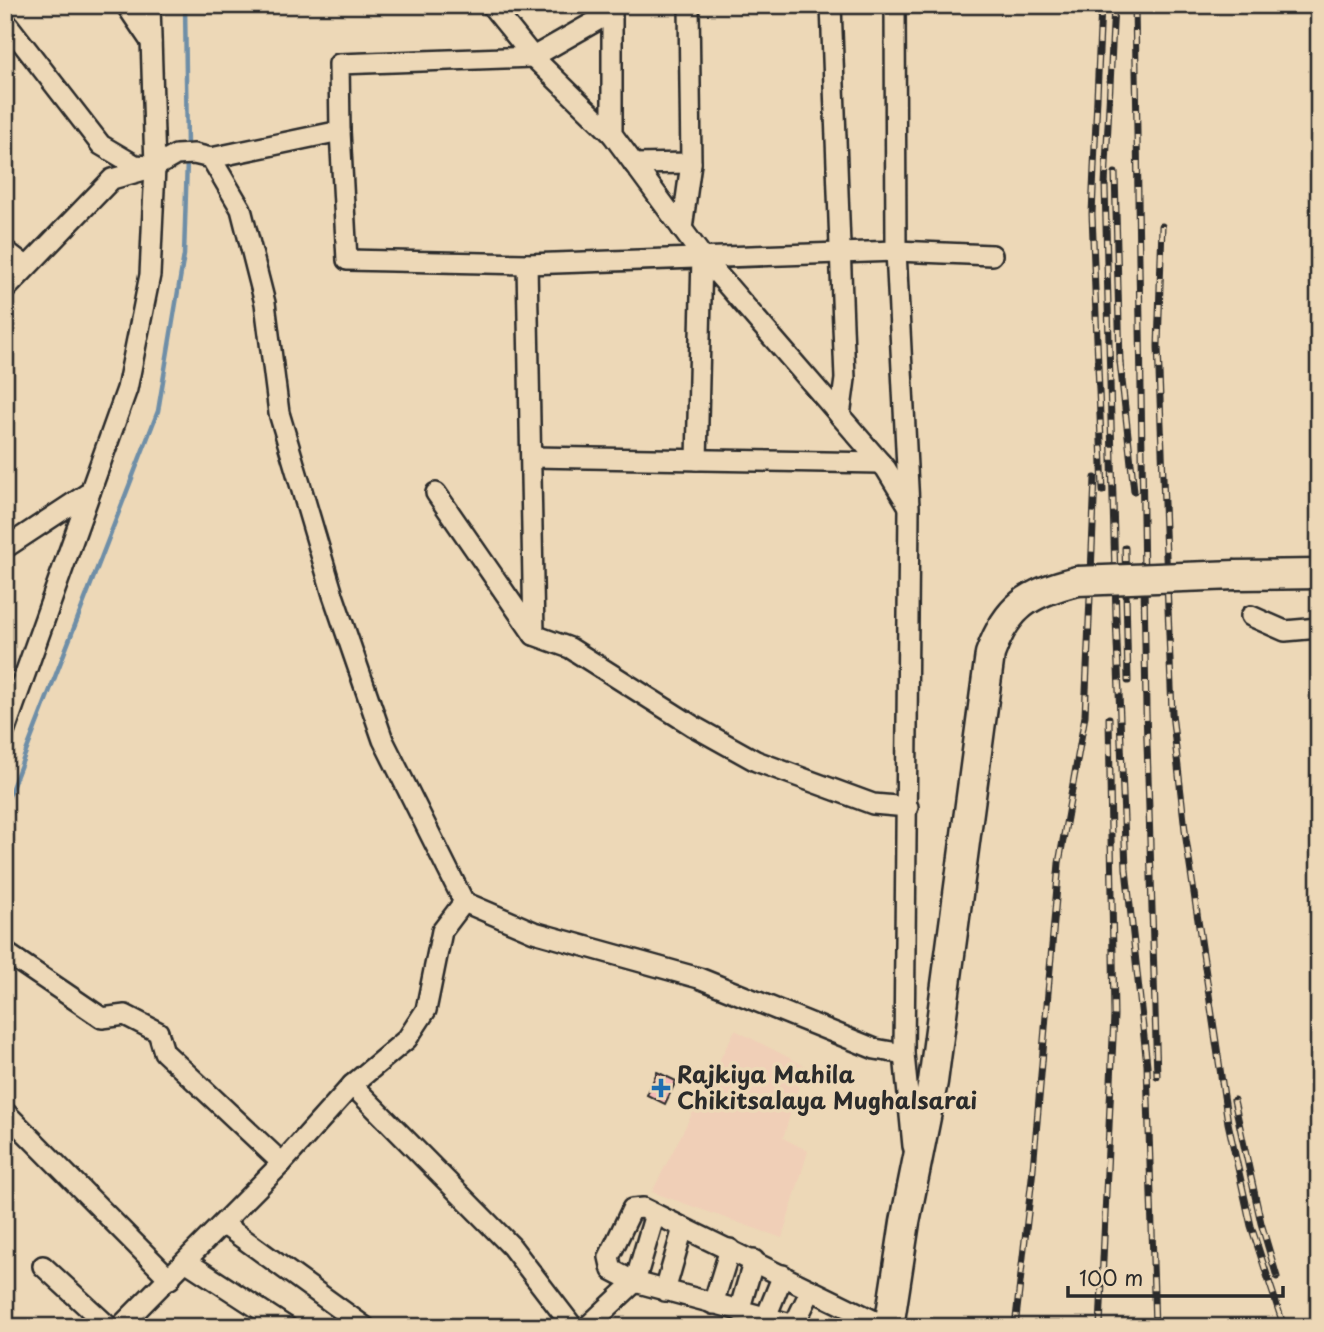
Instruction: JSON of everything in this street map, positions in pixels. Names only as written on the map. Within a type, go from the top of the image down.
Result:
[{"type":"highway","points":[[888,1327],[905,1222],[933,1082],[990,654],[1000,627],[1014,608],[1051,587],[1077,580],[1317,574]]},
{"type":"highway","points":[[906,1327],[918,1223],[914,1181]]},
{"type":"street","points":[[126,5],[153,44]]},
{"type":"street","points":[[5,730],[130,376],[149,275],[155,167],[150,5]]},
{"type":"street","points":[[491,5],[533,57],[612,134],[702,256],[881,463],[909,508]]},
{"type":"street","points":[[682,229],[691,163],[689,5]]},
{"type":"street","points":[[831,5],[838,252],[845,379],[841,416]]},
{"type":"street","points":[[895,5],[896,251],[909,508],[904,1054],[914,1181]]},
{"type":"street","points":[[612,134],[612,12],[533,57],[339,64],[347,260],[527,264],[838,252],[896,251],[992,255]]},
{"type":"street","points":[[5,21],[102,145],[135,165],[155,167]]},
{"type":"street","points":[[5,290],[112,179],[195,156],[340,131]]},
{"type":"street","points":[[195,156],[242,209],[265,303],[279,414],[338,609],[383,740],[464,902],[534,932],[699,978],[875,1049],[904,1054]]},
{"type":"street","points":[[634,164],[691,163]]},
{"type":"street","points":[[5,250],[26,266]]},
{"type":"street","points":[[697,460],[702,256]]},
{"type":"street","points":[[527,264],[534,635]]},
{"type":"street","points":[[532,457],[881,463]]},
{"type":"street","points":[[5,548],[90,492]]},
{"type":"street","points":[[436,493],[534,635],[570,648],[693,726],[756,761],[873,804],[908,807]]},
{"type":"street","points":[[1251,616],[1285,631],[1319,628]]},
{"type":"street","points":[[121,1327],[282,1163],[352,1085],[407,1039],[426,1010],[442,931],[464,902]]},
{"type":"street","points":[[5,952],[103,1018],[125,1015],[158,1032],[164,1052],[282,1163]]},
{"type":"street","points":[[352,1085],[511,1246],[573,1327]]},
{"type":"street","points":[[5,1112],[170,1279]]},
{"type":"street","points":[[811,1290],[798,1326],[635,1282],[612,1270],[609,1257],[632,1209],[643,1208],[888,1327]]},
{"type":"street","points":[[587,1327],[635,1282],[655,1214]]},
{"type":"street","points":[[223,1224],[365,1327]]},
{"type":"street","points":[[665,1291],[682,1227]]},
{"type":"street","points":[[713,1304],[730,1249]]},
{"type":"street","points":[[739,1311],[754,1260]]},
{"type":"street","points":[[187,1262],[287,1327]]},
{"type":"street","points":[[43,1266],[108,1327]]},
{"type":"street","points":[[765,1317],[783,1275]]},
{"type":"shaded area","points":[[735,1030],[805,1066],[783,1138],[808,1151],[782,1238],[652,1192]]},
{"type":"building","points":[[657,1072],[676,1081],[665,1104],[647,1095]]},
{"type":"waterway","points":[[185,5],[187,148]]},
{"type":"waterway","points":[[5,806],[158,411],[184,255],[187,160]]},
{"type":"railway","points":[[1101,5],[1092,214],[1103,491]]},
{"type":"railway","points":[[1114,5],[1105,185],[1116,617],[1126,869],[1147,1065],[1155,1327]]},
{"type":"railway","points":[[1135,5],[1146,709],[1157,1076]]},
{"type":"railway","points":[[1115,173],[1120,362]]},
{"type":"railway","points":[[1162,226],[1158,346],[1172,713],[1186,839],[1228,1123],[1251,1226],[1284,1327]]},
{"type":"railway","points":[[1120,362],[1134,491]]},
{"type":"railway","points":[[1015,1327],[1033,1169],[1059,863],[1085,716],[1095,478]]},
{"type":"railway","points":[[1125,548],[1128,681]]},
{"type":"railway","points":[[1100,1327],[1114,1015],[1109,718]]},
{"type":"railway","points":[[1234,1100],[1261,1223],[1277,1277]]},
{"type":"place","name":"Rajkiya Mahila Chikitsalaya Mughalsarai","points":[[661,1088]]}]
